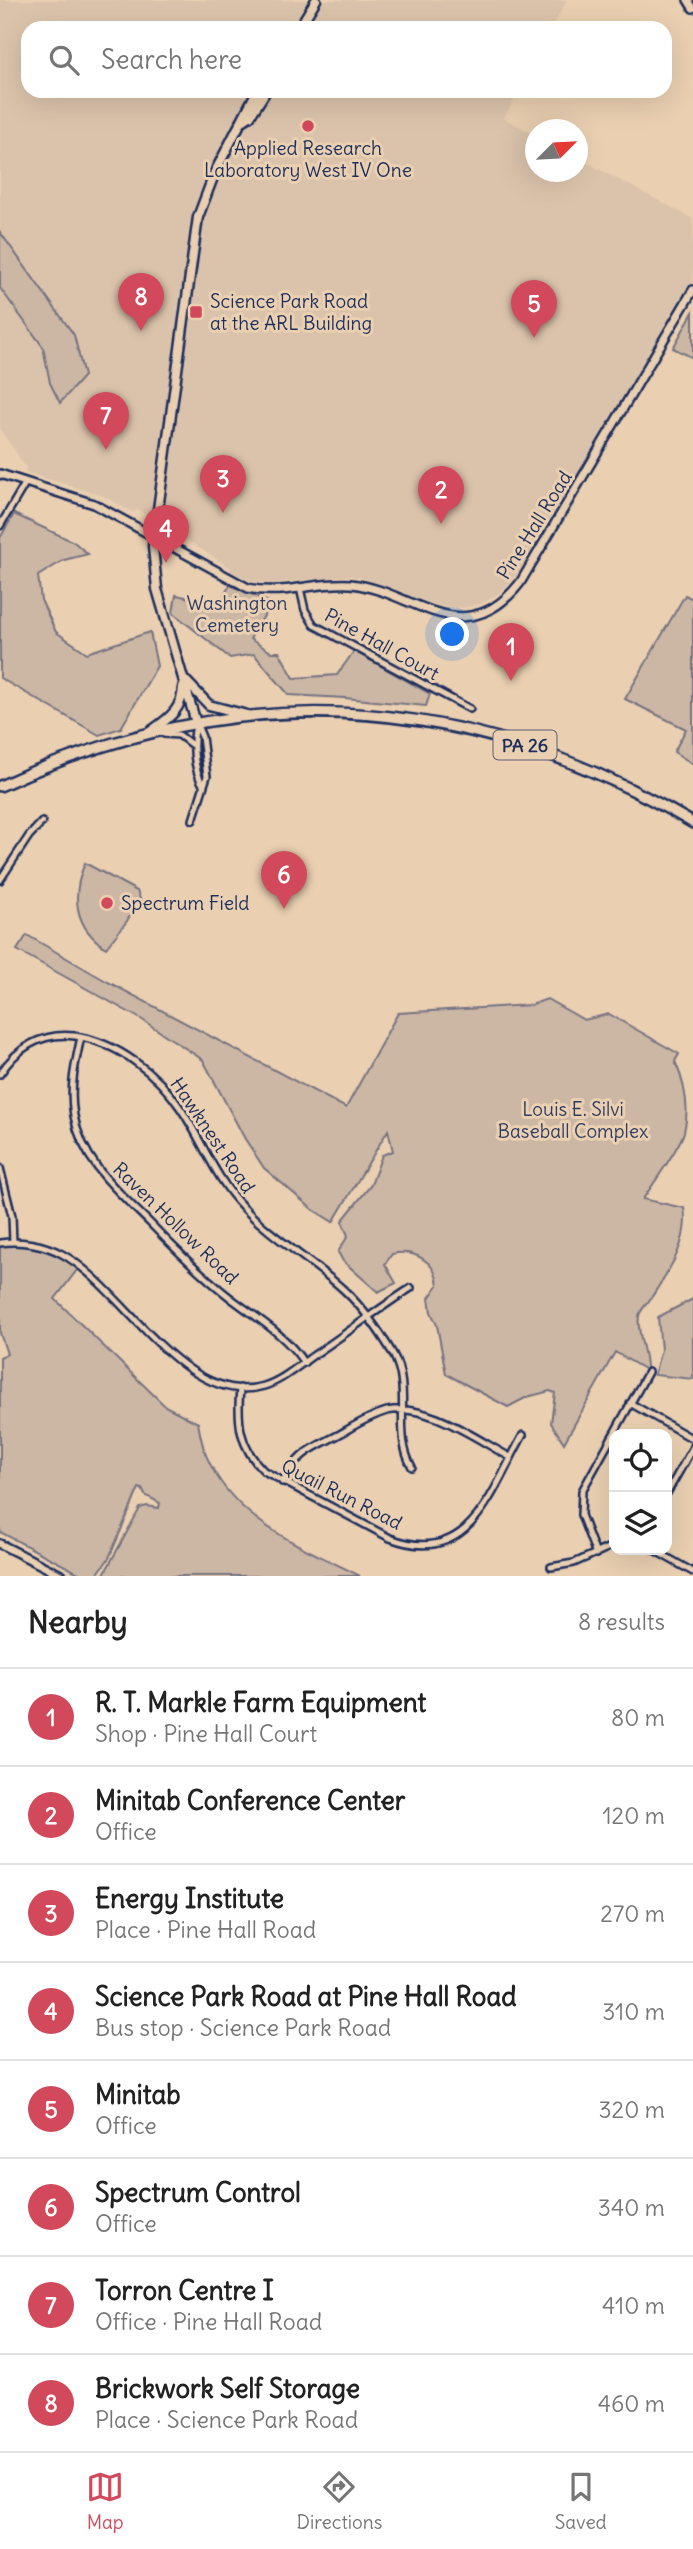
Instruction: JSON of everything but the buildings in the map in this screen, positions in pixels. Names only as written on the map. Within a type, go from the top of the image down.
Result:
[{"type":"main road","points":[[303,21],[316,0]]},
{"type":"main road","points":[[244,120],[244,112],[253,98]]},
{"type":"main road","points":[[196,723],[157,589],[154,536],[170,437],[171,411],[198,217],[215,172],[244,120],[250,116],[262,98]]},
{"type":"main road","points":[[181,673],[209,705],[247,715]]},
{"type":"main road","points":[[147,734],[170,718],[179,706],[183,691],[181,673]]},
{"type":"main road","name":"PA 26","points":[[0,786],[85,751],[196,723],[282,713],[370,714],[481,732],[579,764],[630,788],[693,823]]},
{"type":"street","points":[[688,0],[693,8]]},
{"type":"street","name":"Pine Hall Road","points":[[0,474],[94,504],[248,588],[271,591],[355,584],[426,611],[449,616],[475,614],[501,601],[520,583],[693,290]]},
{"type":"street","points":[[0,526],[26,482]]},
{"type":"street","name":"Pine Hall Court","points":[[300,588],[305,610],[314,625],[470,709]]},
{"type":"street","points":[[196,723],[193,739],[198,777],[203,785]]},
{"type":"street","points":[[193,820],[206,776],[202,737],[196,723]]},
{"type":"street","points":[[147,734],[179,735],[188,740],[195,750]]},
{"type":"street","points":[[0,880],[29,836],[42,822]]},
{"type":"street","name":"Hawknest Road","points":[[0,1074],[10,1060],[31,1043],[58,1035],[81,1037],[102,1044],[125,1056],[159,1082],[181,1108],[216,1172],[243,1207],[265,1228],[343,1290],[368,1318],[398,1364],[403,1387],[404,1450],[412,1467]]},
{"type":"street","name":"Raven Hollow Road","points":[[81,1037],[72,1080],[72,1105],[77,1132],[90,1157],[111,1184],[196,1270],[289,1344],[304,1363]]},
{"type":"street","points":[[0,1168],[12,1216],[13,1241]]},
{"type":"street","points":[[0,1243],[13,1241],[44,1247],[65,1255],[88,1272],[149,1334],[191,1368],[220,1385],[240,1388],[254,1388],[274,1382],[411,1288]]},
{"type":"street","points":[[596,1553],[581,1515],[582,1491],[648,1371]]},
{"type":"street","name":"Quail Run Road","points":[[240,1388],[238,1419],[244,1445],[260,1467],[282,1482],[390,1538],[411,1544],[425,1544],[453,1537],[472,1524],[484,1508],[523,1435]]},
{"type":"street","points":[[631,1403],[693,1439]]},
{"type":"street","points":[[282,1482],[296,1461],[308,1450],[374,1416],[403,1409],[433,1416],[510,1457]]},
{"type":"street","points":[[668,1492],[693,1447]]},
{"type":"street","points":[[0,1544],[63,1576]]},
{"type":"street","points":[[551,1567],[574,1563],[609,1547]]},
{"type":"street","points":[[663,1555],[693,1572]]},
{"type":"shaded area","points":[[0,0],[567,0],[556,21],[21,21],[21,98],[515,98],[504,118],[525,130],[525,182],[588,182],[588,163],[693,219],[693,290],[648,366],[567,519],[551,517],[518,573],[500,593],[481,604],[462,608],[439,606],[360,577],[344,576],[270,584],[254,582],[230,571],[231,568],[138,510],[132,512],[102,495],[25,472],[26,468],[0,429]]},
{"type":"green space","points":[[0,232],[74,335],[84,376],[60,403],[50,383],[43,347],[0,288]]},
{"type":"green space","points":[[693,312],[693,358],[673,348]]},
{"type":"green space","points":[[14,514],[74,542],[88,554],[64,560],[38,576],[41,600],[56,632],[87,653],[150,632],[157,666],[121,728],[99,735],[0,678],[0,538]]},
{"type":"green space","name":"Washington Cemetery","points":[[230,585],[269,602],[267,604],[270,606],[250,639],[271,652],[279,652],[294,678],[337,675],[354,651],[430,694],[426,706],[289,695],[254,654],[230,658],[173,613],[176,595],[215,603],[220,602]]},
{"type":"green space","points":[[685,595],[693,599],[693,764],[674,752],[686,729],[625,699]]},
{"type":"green space","name":"Spectrum Field","points":[[85,863],[137,891],[140,899],[106,948],[87,930],[78,910],[78,887]]},
{"type":"green space","name":"Louis E. Silvi Baseball Complex","points":[[27,935],[106,981],[346,1108],[398,1013],[531,1005],[547,999],[584,1020],[609,1014],[679,1054],[675,1061],[686,1096],[684,1132],[672,1156],[643,1199],[684,1208],[684,1232],[676,1256],[639,1316],[646,1370],[615,1352],[564,1443],[551,1423],[555,1393],[550,1391],[527,1397],[508,1407],[446,1374],[429,1298],[438,1285],[428,1263],[408,1253],[392,1254],[385,1264],[396,1283],[378,1292],[343,1261],[338,1252],[348,1236],[342,1221],[371,1185],[382,1155],[393,1151],[388,1130],[333,1222],[312,1209],[264,1168],[245,1139],[203,1060],[141,1019],[17,950]]},
{"type":"green space","points":[[0,1243],[45,1247],[80,1266],[55,1299],[165,1406],[198,1423],[206,1455],[233,1498],[271,1529],[292,1542],[360,1576],[103,1576],[140,1508],[159,1508],[160,1503],[145,1495],[139,1488],[109,1558],[96,1576],[84,1576],[0,1532],[0,1357],[7,1354],[0,1333]]},
{"type":"green space","points":[[693,1299],[693,1379],[654,1375],[661,1350],[658,1317]]},
{"type":"place","name":"Applied Research Laboratory West IV One","points":[[308,126]]},
{"type":"place","name":"Science Park Road at the ARL Building","points":[[196,312]]},
{"type":"place","name":"Brickwork Self Storage","points":[[141,331]]},
{"type":"place","name":"Minitab","points":[[534,338]]},
{"type":"place","name":"Torron Centre I","points":[[106,450]]},
{"type":"place","name":"Energy Institute","points":[[223,513]]},
{"type":"place","name":"Minitab Conference Center","points":[[441,524]]},
{"type":"place","name":"Science Park Road at Pine Hall Road","points":[[166,563]]},
{"type":"place","name":"R. T. Markle Farm Equipment","points":[[511,681]]},
{"type":"place","name":"Spectrum Field","points":[[107,903]]},
{"type":"place","name":"Spectrum Control","points":[[284,909]]}]
